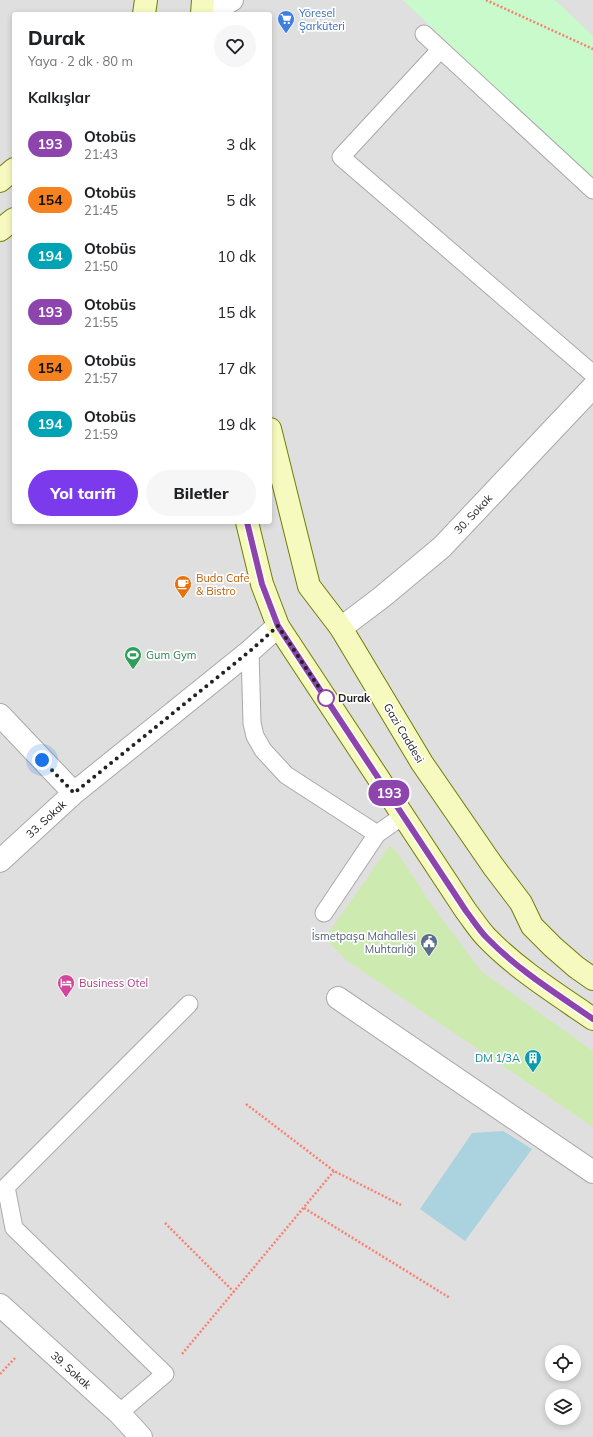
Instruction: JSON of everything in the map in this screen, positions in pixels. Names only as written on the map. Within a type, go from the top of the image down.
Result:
[{"type":"street","points":[[144,12],[146,0]]},
{"type":"street","points":[[202,12],[203,0]]},
{"type":"street","points":[[211,12],[232,0]]},
{"type":"street","points":[[0,181],[12,171]]},
{"type":"street","points":[[0,230],[12,221]]},
{"type":"street","name":"30. Sokak","points":[[341,628],[382,597],[442,547],[593,387]]},
{"type":"street","name":"Gazi Caddesi","points":[[272,437],[309,586],[341,628],[422,763],[493,866],[521,903],[532,926],[576,967],[593,979]]},
{"type":"street","points":[[247,524],[262,584],[278,626],[466,911],[486,937],[504,954],[522,969],[593,1019]]},
{"type":"street","name":"33. Sokak","points":[[0,861],[74,793],[250,651],[278,626]]},
{"type":"street","points":[[0,714],[74,793]]},
{"type":"street","points":[[338,998],[593,1172]]},
{"type":"street","name":"39. Sokak","points":[[0,1305],[119,1413],[134,1435]]},
{"type":"lane","points":[[424,34],[593,190]]},
{"type":"lane","points":[[440,50],[341,157],[593,374]]},
{"type":"lane","points":[[250,651],[252,723],[255,736],[263,750],[286,775],[376,834]]},
{"type":"lane","points":[[324,913],[376,834],[404,815]]},
{"type":"lane","points":[[119,1413],[165,1374],[14,1228],[6,1187],[189,1004]]},
{"type":"path","points":[[486,0],[593,49]]},
{"type":"path","points":[[246,1104],[334,1171],[401,1205]]},
{"type":"path","points":[[165,1374],[334,1171]]},
{"type":"path","points":[[304,1208],[450,1298]]},
{"type":"path","points":[[165,1223],[234,1292]]},
{"type":"shaded area","points":[[0,0],[593,0],[593,1437],[0,1437]]},
{"type":"green space","points":[[403,0],[555,0],[593,36],[593,181]]},
{"type":"green space","points":[[390,845],[399,855],[431,904],[481,971],[593,1051],[593,1127],[346,960],[325,938]]},
{"type":"water","points":[[503,1131],[532,1149],[465,1241],[420,1209],[472,1133]]},
{"type":"bus line","name":"193","points":[[247,524],[262,584],[278,626],[466,911],[486,937],[504,954],[522,969],[593,1019]]},
{"type":"place","name":"Yöresel Şarküteri","points":[[286,34]]},
{"type":"place","name":"Buda Cafe & Bistro","points":[[183,599]]},
{"type":"place","name":"Gum Gym","points":[[133,670]]},
{"type":"place","name":"Durak","points":[[326,698]]},
{"type":"place","name":"İsmetpaşa Mahallesi Muhtarlığı","points":[[429,957]]},
{"type":"place","name":"Business Otel","points":[[66,998]]},
{"type":"place","name":"DM 1/3A","points":[[533,1073]]},
{"type":"route","points":[[42,760],[74,793],[250,651],[278,626],[330,704],[326,698]]}]
